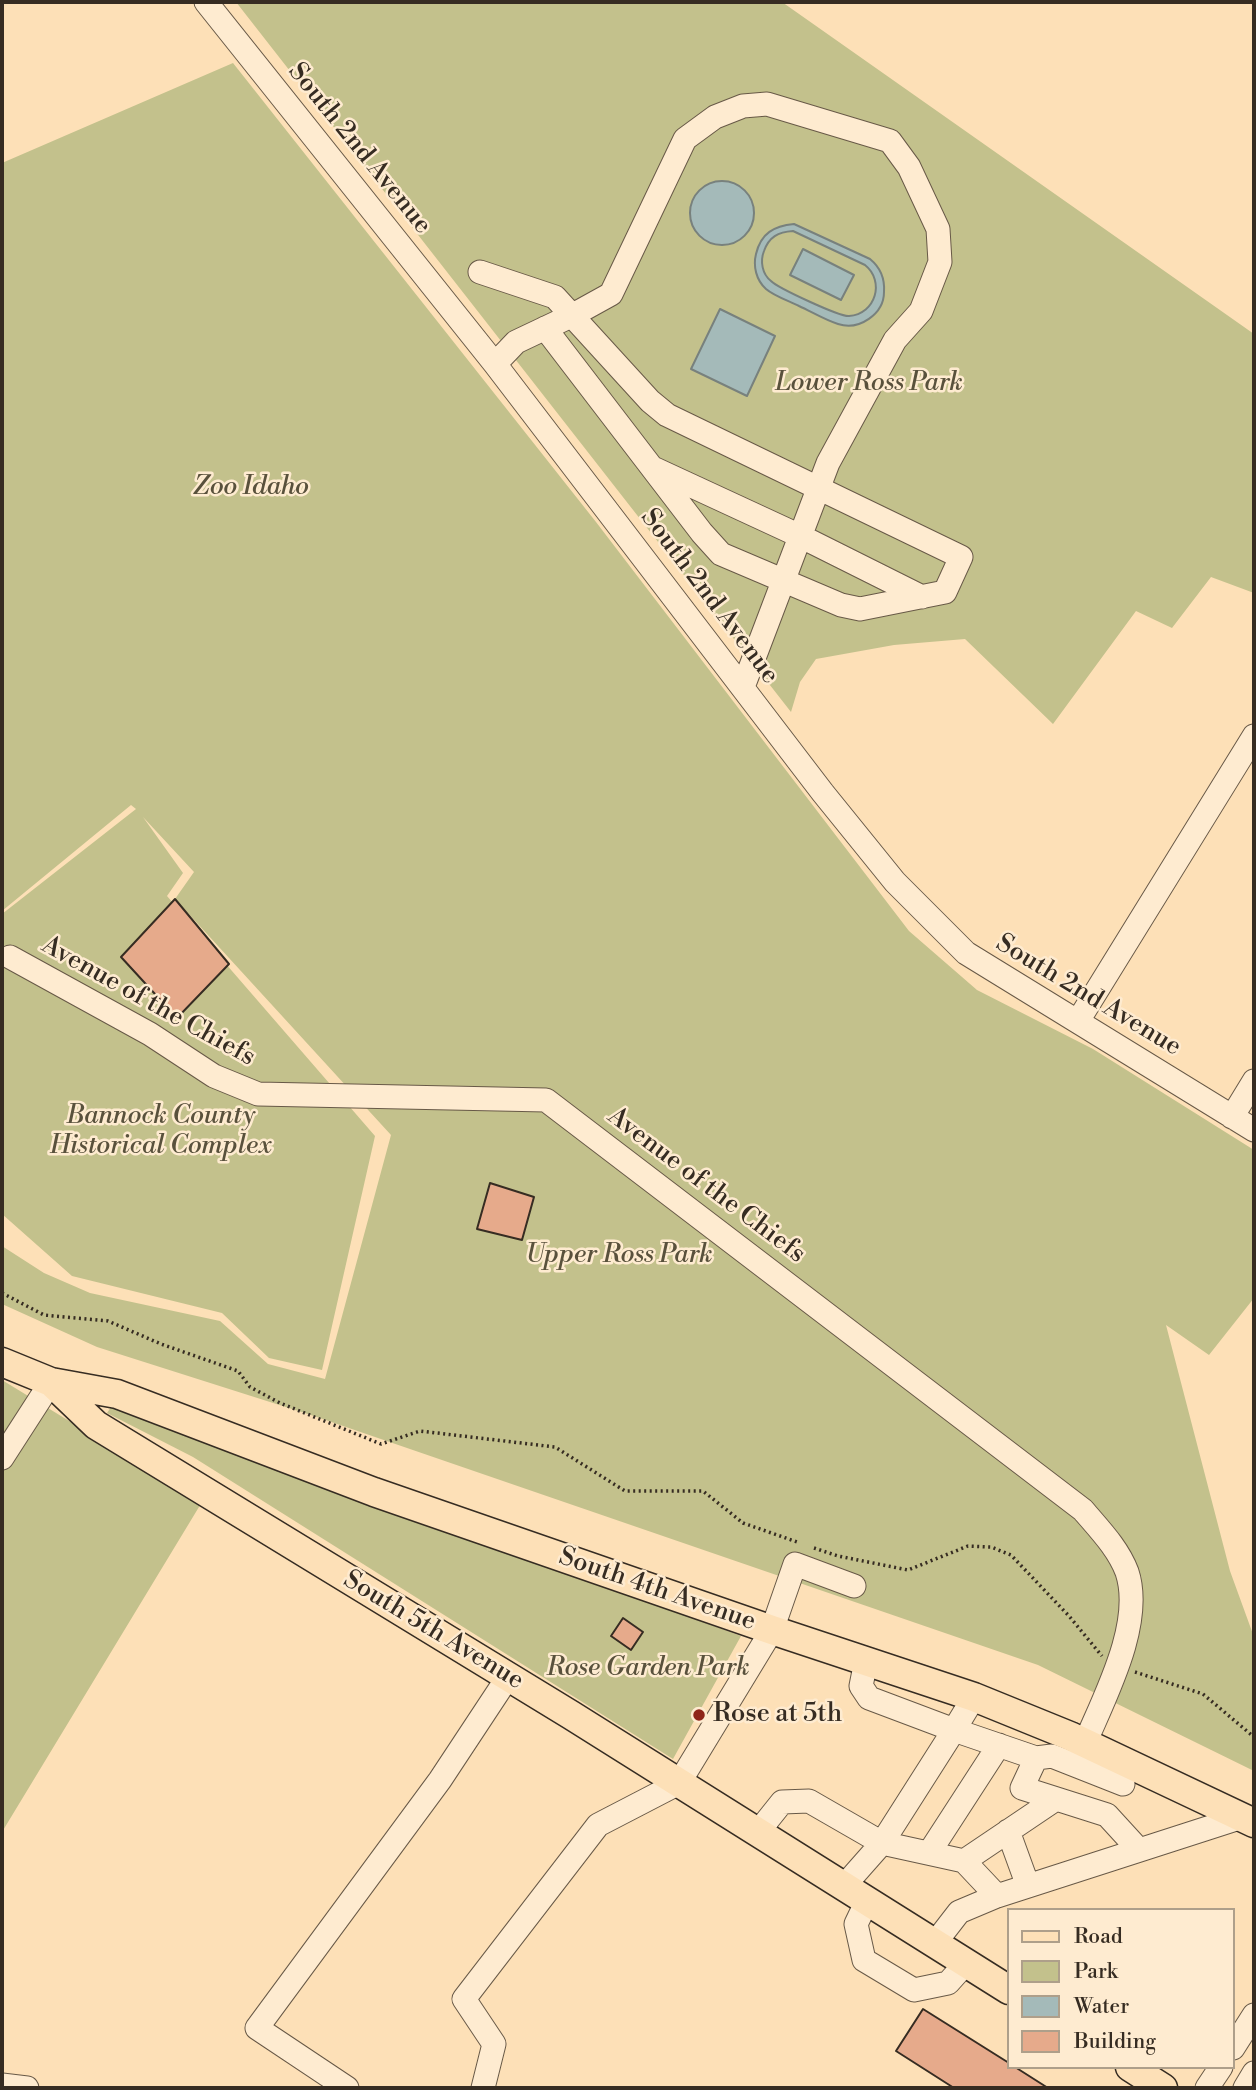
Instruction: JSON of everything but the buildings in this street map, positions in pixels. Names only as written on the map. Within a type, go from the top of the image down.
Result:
[{"type":"main road","name":"South 5th Avenue","points":[[2,1362],[51,1382],[96,1425],[758,1832],[856,1904],[935,1943],[1007,1989]]},
{"type":"main road","name":"South 4th Avenue","points":[[51,1382],[117,1394],[374,1492],[974,1697],[1085,1743],[1129,1775],[1248,1820]]},
{"type":"main road","points":[[1133,2069],[1163,2088]]},
{"type":"street","name":"South 2nd Avenue","points":[[206,2],[495,364],[823,793],[895,882],[966,953],[1254,1130]]},
{"type":"street","points":[[495,364],[516,342],[611,294],[685,139],[715,117],[743,106],[767,104],[890,141],[909,167],[934,219],[938,229],[940,262],[921,311],[895,340],[828,463],[743,687]]},
{"type":"street","points":[[480,272],[555,297],[650,401],[667,415],[961,556],[945,593],[860,608],[841,605],[720,554],[545,328]]},
{"type":"street","points":[[651,467],[800,536],[922,597]]},
{"type":"street","points":[[1078,1021],[1254,736]]},
{"type":"street","name":"Avenue of the Chiefs","points":[[10,957],[150,1034],[214,1076],[258,1094],[546,1100],[1083,1510],[1111,1542],[1126,1570],[1131,1592],[1129,1622],[1116,1670],[1085,1743]]},
{"type":"street","points":[[1232,1117],[1254,1081]]},
{"type":"street","points":[[2,1458],[51,1382]]},
{"type":"street","points":[[483,2088],[494,2044],[464,1999],[598,1825],[679,1783],[772,1630],[795,1564],[855,1586]]},
{"type":"street","points":[[866,1661],[862,1686],[869,1698],[1036,1758],[1052,1756],[1129,1775],[1107,1815]]},
{"type":"street","points":[[347,2088],[257,2028],[440,1780],[508,1677]]},
{"type":"street","points":[[966,1963],[948,1983],[914,1990],[864,1960],[856,1904],[882,1843],[974,1697]]},
{"type":"street","points":[[929,1853],[999,1745]]},
{"type":"street","points":[[1036,1758],[1022,1788],[1107,1815],[1139,1850]]},
{"type":"street","points":[[964,1861],[1056,1799]]},
{"type":"street","points":[[758,1832],[782,1802],[809,1801],[882,1843],[964,1861],[997,1896]]},
{"type":"street","points":[[935,1943],[959,1912],[997,1896],[1139,1850],[1248,1820]]},
{"type":"street","points":[[1008,1831],[1028,1886]]},
{"type":"street","points":[[1235,2045],[1254,2015]]},
{"type":"street","points":[[1207,2088],[1220,2069]]},
{"type":"street","points":[[1245,2088],[1254,2073]]},
{"type":"street","points":[[2,2085],[27,2088]]},
{"type":"path","points":[[2,1293],[44,1315],[108,1321],[161,1344],[238,1371],[250,1387],[270,1398],[381,1444],[419,1431],[555,1447],[625,1491],[703,1491],[743,1523],[838,1556],[908,1570],[968,1546],[991,1547],[1011,1555],[1116,1670],[1138,1673],[1203,1694],[1254,1737]]},
{"type":"green space","name":"Lower Ross Park","points":[[236,2],[782,2],[1254,334],[1254,593],[1211,577],[1172,628],[1136,611],[1053,724],[965,639],[894,645],[816,659],[800,682],[791,712]]},
{"type":"green space","points":[[233,63],[596,522],[909,931],[977,990],[1093,1049],[1254,1150],[1254,1298],[1209,1355],[1166,1325],[1230,1571],[1254,1637],[1254,1771],[1038,1665],[314,1416],[97,1347],[2,1304],[2,1246],[44,1273],[90,1293],[220,1321],[268,1364],[325,1379],[391,1135],[175,899],[194,872],[143,817],[183,873],[167,896],[375,1136],[322,1370],[269,1358],[222,1313],[72,1276],[2,1214],[2,914],[136,809],[131,805],[2,911],[2,163]]},
{"type":"green space","points":[[2,1380],[202,1502],[2,1832]]},
{"type":"green space","name":"Rose Garden Park","points":[[113,1404],[741,1636],[673,1759],[193,1457],[107,1413]]},
{"type":"water","points":[[716,181],[728,181],[745,190],[752,201],[752,225],[745,236],[728,245],[716,245],[704,240],[695,231],[690,219],[690,207],[695,195],[704,186]]},
{"type":"water","points":[[794,224],[874,262],[882,274],[884,287],[883,300],[875,314],[862,323],[846,326],[823,318],[766,289],[755,268],[758,247],[769,232]],"holes":[[[793,231],[865,265],[875,279],[875,296],[866,309],[849,316],[822,307],[776,285],[766,275],[762,259],[771,239]]]},
{"type":"water","points":[[803,249],[854,275],[841,300],[790,275]]},
{"type":"water","points":[[720,309],[775,336],[747,396],[691,369]]},
{"type":"place","name":"Rose at 5th","points":[[699,1715]]},
{"type":"park label","name":"Zoo Idaho","points":[[251,488]]},
{"type":"park label","name":"Bannock County Historical Complex","points":[[161,1132]]},
{"type":"park label","name":"Upper Ross Park","points":[[619,1256]]}]
